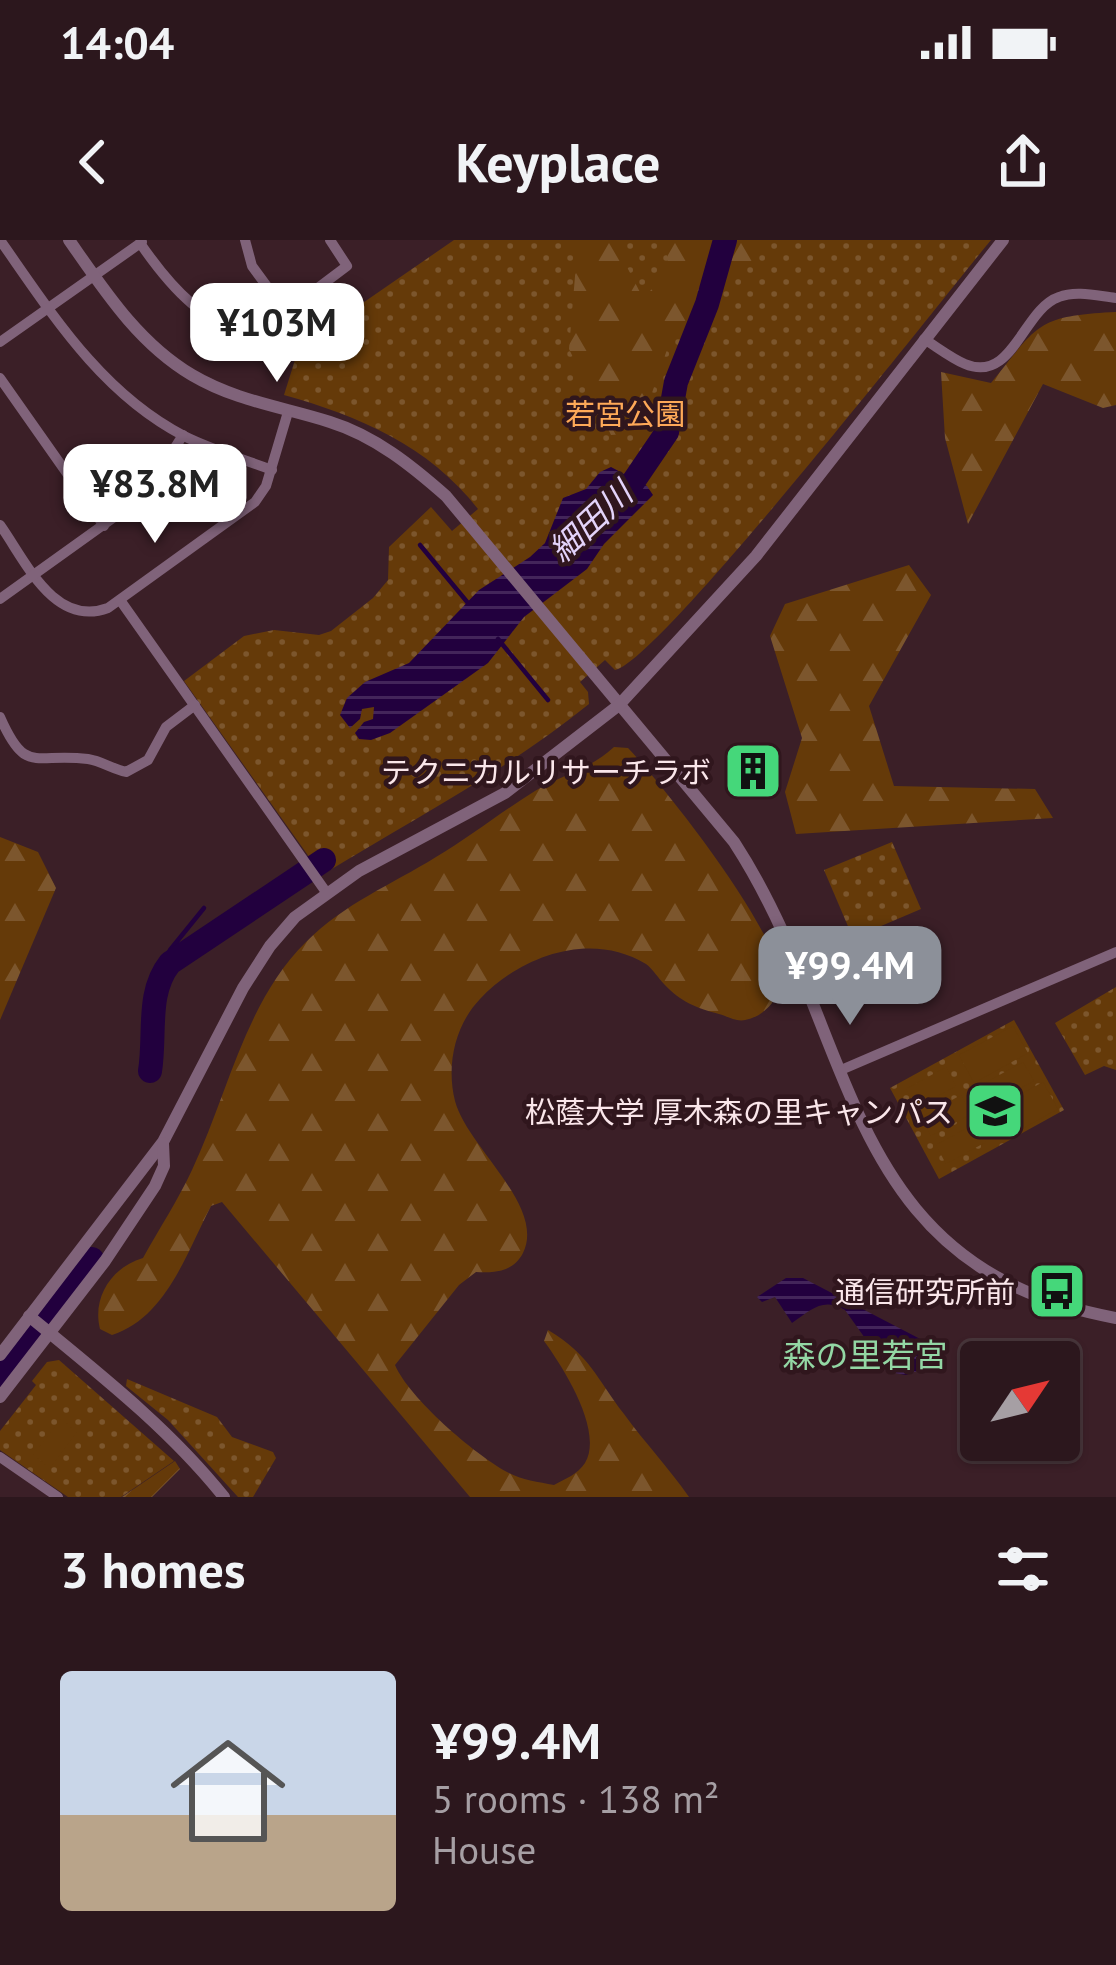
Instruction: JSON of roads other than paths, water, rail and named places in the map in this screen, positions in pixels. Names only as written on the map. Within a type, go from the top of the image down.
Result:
[{"type":"street","points":[[0,240],[89,362],[112,385],[183,436],[272,470]]},
{"type":"street","points":[[69,240],[135,328],[174,363],[225,392],[329,422],[386,449],[431,483],[709,812],[756,877],[798,962],[873,1150],[915,1210],[971,1263],[1022,1291],[1082,1312],[1116,1318]]},
{"type":"street","points":[[245,240],[252,266],[285,311]]},
{"type":"street","points":[[0,342],[137,242],[191,306],[259,343],[270,324],[347,266],[330,240]]},
{"type":"street","points":[[0,1397],[39,1325],[163,1142],[270,946],[326,892],[505,794],[619,705],[757,556],[1003,240]]},
{"type":"street","points":[[924,339],[967,365],[992,365],[1011,350],[1040,308],[1052,299],[1074,294],[1116,298]]},
{"type":"street","points":[[0,378],[104,526]]},
{"type":"street","points":[[0,524],[50,595],[73,610],[98,611],[244,511],[266,486],[288,412]]},
{"type":"street","points":[[0,598],[153,486],[183,436]]},
{"type":"street","points":[[120,600],[326,892]]},
{"type":"street","points":[[0,717],[14,749],[28,758],[89,759],[126,772],[148,760],[166,727],[195,705]]},
{"type":"street","points":[[841,1070],[1116,952]]},
{"type":"street","points":[[0,1355],[39,1325],[105,1261],[164,1166],[163,1142]]},
{"type":"street","points":[[39,1325],[198,1464],[224,1497]]},
{"type":"street","points":[[0,1457],[58,1497]]},
{"type":"water","points":[[611,467],[647,486],[653,495],[604,544],[587,569],[524,617],[488,663],[390,733],[359,739],[355,733],[373,719],[374,707],[362,709],[360,719],[350,728],[340,715],[347,698],[365,682],[409,663],[479,590],[545,543],[563,498],[586,489]]},
{"type":"water","points":[[786,1278],[803,1278],[926,1342],[932,1352],[928,1367],[906,1375],[889,1372],[845,1310],[837,1306],[817,1307],[792,1323],[775,1297],[762,1302],[757,1297]]},
{"type":"waterway","name":"細田川","points":[[614,502],[667,432],[676,382],[707,304],[725,240]]},
{"type":"waterway","points":[[420,545],[468,603]]},
{"type":"waterway","points":[[498,639],[548,700]]},
{"type":"waterway","name":"細田川","points":[[150,1071],[155,1001],[170,963],[324,860]]},
{"type":"waterway","points":[[159,979],[170,950],[204,908]]},
{"type":"waterway","name":"細田川","points":[[0,1378],[92,1259]]},
{"type":"place","name":"テクニカルリサーチラボ","points":[[753,771]]},
{"type":"place","name":"松蔭大学 厚木森の里キャンパス","points":[[995,1111]]},
{"type":"place","name":"通信研究所前","points":[[1057,1291]]},
{"type":"district","name":"森の里若宮","points":[[865,1354]]},
{"type":"park label","name":"若宮公園","points":[[625,413]]}]
